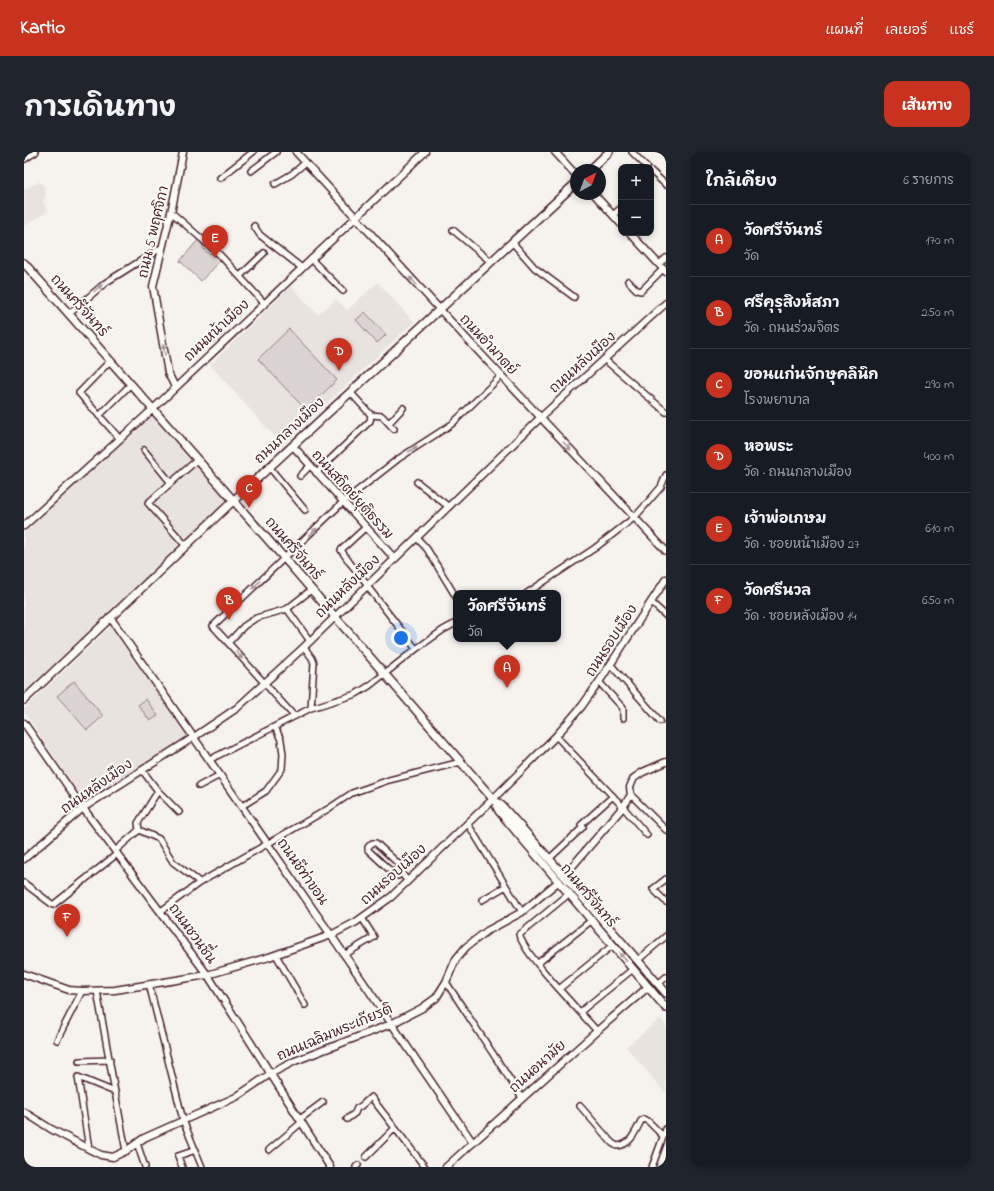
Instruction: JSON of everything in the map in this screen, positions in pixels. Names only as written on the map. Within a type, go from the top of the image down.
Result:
[{"type":"main road","points":[[596,164],[609,152]]},
{"type":"main road","name":"ถนนกลางเมือง","points":[[24,700],[233,501],[570,189]]},
{"type":"main road","name":"ถนนศรีจันทร์","points":[[24,263],[493,799],[502,806],[549,859],[570,893],[666,1008]]},
{"type":"main road","name":"ถนนศรีจันทร์","points":[[493,799],[499,811],[562,879],[592,908],[666,993]]},
{"type":"main road","points":[[586,913],[592,908]]},
{"type":"main road","points":[[648,987],[657,982]]},
{"type":"street","points":[[24,159],[35,152]]},
{"type":"street","name":"ถนน 5 พฤศจิกา","points":[[175,387],[168,372],[153,286],[161,248],[171,212],[183,152]]},
{"type":"street","points":[[220,178],[253,152]]},
{"type":"street","points":[[251,171],[276,152]]},
{"type":"street","name":"ถนนอำมาตย์","points":[[296,152],[501,376],[666,551]]},
{"type":"street","name":"ถนนหน้าเมือง","points":[[24,526],[152,409],[425,152]]},
{"type":"street","points":[[555,152],[570,168]]},
{"type":"street","points":[[632,152],[644,164]]},
{"type":"street","points":[[275,184],[292,174],[306,162]]},
{"type":"street","points":[[654,174],[666,185]]},
{"type":"street","points":[[599,200],[618,221]]},
{"type":"street","points":[[613,215],[618,211]]},
{"type":"street","points":[[171,212],[220,255],[264,303]]},
{"type":"street","points":[[254,226],[260,235],[302,268]]},
{"type":"street","points":[[453,230],[491,262]]},
{"type":"street","points":[[633,236],[662,268]]},
{"type":"street","points":[[512,242],[535,268],[574,298]]},
{"type":"street","points":[[69,314],[105,282],[161,248]]},
{"type":"street","points":[[240,276],[264,253]]},
{"type":"street","points":[[628,281],[637,290],[641,291],[662,268],[666,258]]},
{"type":"street","points":[[312,259],[343,291]]},
{"type":"street","name":"ถนนหลังเมือง","points":[[24,859],[83,808],[194,738],[237,708],[304,647],[334,616],[449,508],[540,418],[666,303]]},
{"type":"street","points":[[605,360],[666,412]]},
{"type":"street","points":[[110,361],[79,393],[120,438]]},
{"type":"street","points":[[294,716],[212,626],[343,502],[398,459],[452,424],[501,376]]},
{"type":"street","points":[[99,416],[131,384]]},
{"type":"street","points":[[351,393],[371,415],[382,416],[394,429]]},
{"type":"street","points":[[389,423],[403,408]]},
{"type":"street","points":[[316,473],[370,420],[371,415]]},
{"type":"street","name":"ถนนสถิตย์ยุติธรรม","points":[[293,446],[395,559]]},
{"type":"street","points":[[144,450],[171,483]]},
{"type":"street","points":[[186,546],[148,504],[197,460]]},
{"type":"street","points":[[300,476],[310,466]]},
{"type":"street","points":[[270,468],[305,510]]},
{"type":"street","points":[[532,590],[595,548],[635,517],[661,487],[666,475]]},
{"type":"street","points":[[417,482],[449,508]]},
{"type":"street","points":[[366,527],[341,550],[416,649]]},
{"type":"street","points":[[417,538],[427,549],[453,592]]},
{"type":"street","name":"ถนนรอบเมือง","points":[[24,974],[68,990],[82,991],[115,990],[207,975],[276,955],[331,935],[362,918],[391,897],[468,824],[556,736],[582,706],[600,682],[666,581]]},
{"type":"street","points":[[228,643],[244,626],[256,618],[287,608],[311,590]]},
{"type":"street","points":[[651,602],[666,616]]},
{"type":"street","points":[[287,608],[310,641]]},
{"type":"street","name":"ถนนชีท่าขอน","points":[[110,617],[268,843],[473,1143]]},
{"type":"street","points":[[209,760],[311,708],[356,694],[369,686],[416,649],[443,630],[453,625]]},
{"type":"street","points":[[304,647],[314,663],[311,708]]},
{"type":"street","points":[[611,664],[660,721]]},
{"type":"street","points":[[600,682],[623,708],[623,718]]},
{"type":"street","name":"ถนนชวนชื่น","points":[[24,723],[83,808],[161,911],[207,975],[330,1167]]},
{"type":"street","points":[[242,806],[266,791],[282,769],[283,754],[281,740],[275,727]]},
{"type":"street","points":[[556,736],[613,796],[647,835]]},
{"type":"street","points":[[161,911],[199,883],[328,810],[352,793],[389,780],[461,762]]},
{"type":"street","name":"ถนนเฉลิมพระเกียรติ","points":[[24,1112],[51,1129],[89,1149],[101,1155],[113,1157],[126,1151],[144,1138],[236,1097],[270,1074],[295,1061],[391,1024],[422,1008],[436,998],[446,982],[456,959],[466,946],[487,931],[522,912],[562,879],[623,807],[631,795],[630,787],[634,778],[643,772],[666,762]]},
{"type":"street","points":[[142,770],[158,791],[179,812]]},
{"type":"street","points":[[199,786],[220,775]]},
{"type":"street","points":[[139,830],[138,823],[158,791]]},
{"type":"street","points":[[631,795],[666,830]]},
{"type":"street","points":[[549,859],[583,827],[581,825],[613,796]]},
{"type":"street","points":[[468,824],[522,912]]},
{"type":"street","points":[[139,830],[159,840],[173,862],[199,883]]},
{"type":"street","points":[[24,883],[53,905],[116,852],[139,830]]},
{"type":"street","points":[[372,843],[376,843],[402,867],[403,870],[401,873],[398,876],[395,875],[368,850],[370,845],[372,843]]},
{"type":"street","points":[[401,873],[408,881]]},
{"type":"street","points":[[666,879],[653,889],[666,902]]},
{"type":"street","points":[[482,900],[506,886]]},
{"type":"street","points":[[570,893],[519,935],[523,946],[559,989],[597,1030]]},
{"type":"street","points":[[344,955],[374,937],[362,918]]},
{"type":"street","points":[[538,963],[592,920]]},
{"type":"street","points":[[638,960],[666,936]]},
{"type":"street","points":[[559,989],[613,945]]},
{"type":"street","points":[[276,955],[305,1005]]},
{"type":"street","points":[[580,1012],[633,969]]},
{"type":"street","points":[[657,982],[666,977]]},
{"type":"street","points":[[446,982],[522,1098]]},
{"type":"street","points":[[149,984],[183,1120],[202,1167]]},
{"type":"street","name":"ถนนอนามัย","points":[[446,1167],[597,1030],[648,987]]},
{"type":"street","points":[[57,1040],[82,991]]},
{"type":"street","points":[[97,991],[126,1151]]},
{"type":"street","points":[[79,1060],[110,1060]]},
{"type":"street","points":[[89,1149],[78,1077],[115,1092]]},
{"type":"street","points":[[347,1119],[355,1113],[356,1108],[361,1106],[371,1097],[425,1167]]},
{"type":"street","points":[[269,1150],[323,1102]]},
{"type":"street","points":[[580,1106],[612,1143],[617,1146],[632,1139],[641,1121],[644,1119],[663,1136]]},
{"type":"street","points":[[366,1157],[395,1128]]},
{"type":"street","points":[[652,1167],[666,1129]]},
{"type":"street","points":[[137,1143],[145,1167]]},
{"type":"street","points":[[182,1167],[178,1156],[196,1150]]},
{"type":"shaded area","points":[[38,182],[43,184],[46,194],[43,202],[48,211],[24,226],[24,190]]},
{"type":"shaded area","points":[[198,240],[209,254],[212,253],[220,260],[201,281],[180,261]]},
{"type":"shaded area","points":[[378,282],[414,322],[282,445],[210,365],[291,286],[318,315],[336,299],[347,310]]},
{"type":"shaded area","points":[[365,312],[386,335],[377,343],[356,320]]},
{"type":"shaded area","points":[[289,329],[337,380],[306,410],[258,359]]},
{"type":"shaded area","points":[[153,409],[233,501],[24,698],[24,526]]},
{"type":"shaded area","points":[[111,626],[189,737],[83,801],[24,709]]},
{"type":"shaded area","points":[[74,681],[103,716],[87,730],[57,696]]},
{"type":"shaded area","points":[[146,699],[158,716],[150,721],[138,705]]},
{"type":"shaded area","points":[[660,1019],[666,1025],[666,1094],[626,1047]]},
{"type":"place","name":"เจ้าพ่อเกษม","points":[[215,258]]},
{"type":"place","name":"หอพระ","points":[[339,371]]},
{"type":"place","name":"ขอนแก่นจักษุคลินิก","points":[[249,508]]},
{"type":"place","name":"ศรีคุรุสิงห์สภา","points":[[229,620]]},
{"type":"place","name":"วัดศรีจันทร์","points":[[507,688]]},
{"type":"place","name":"วัดศรีนวล","points":[[67,937]]}]
